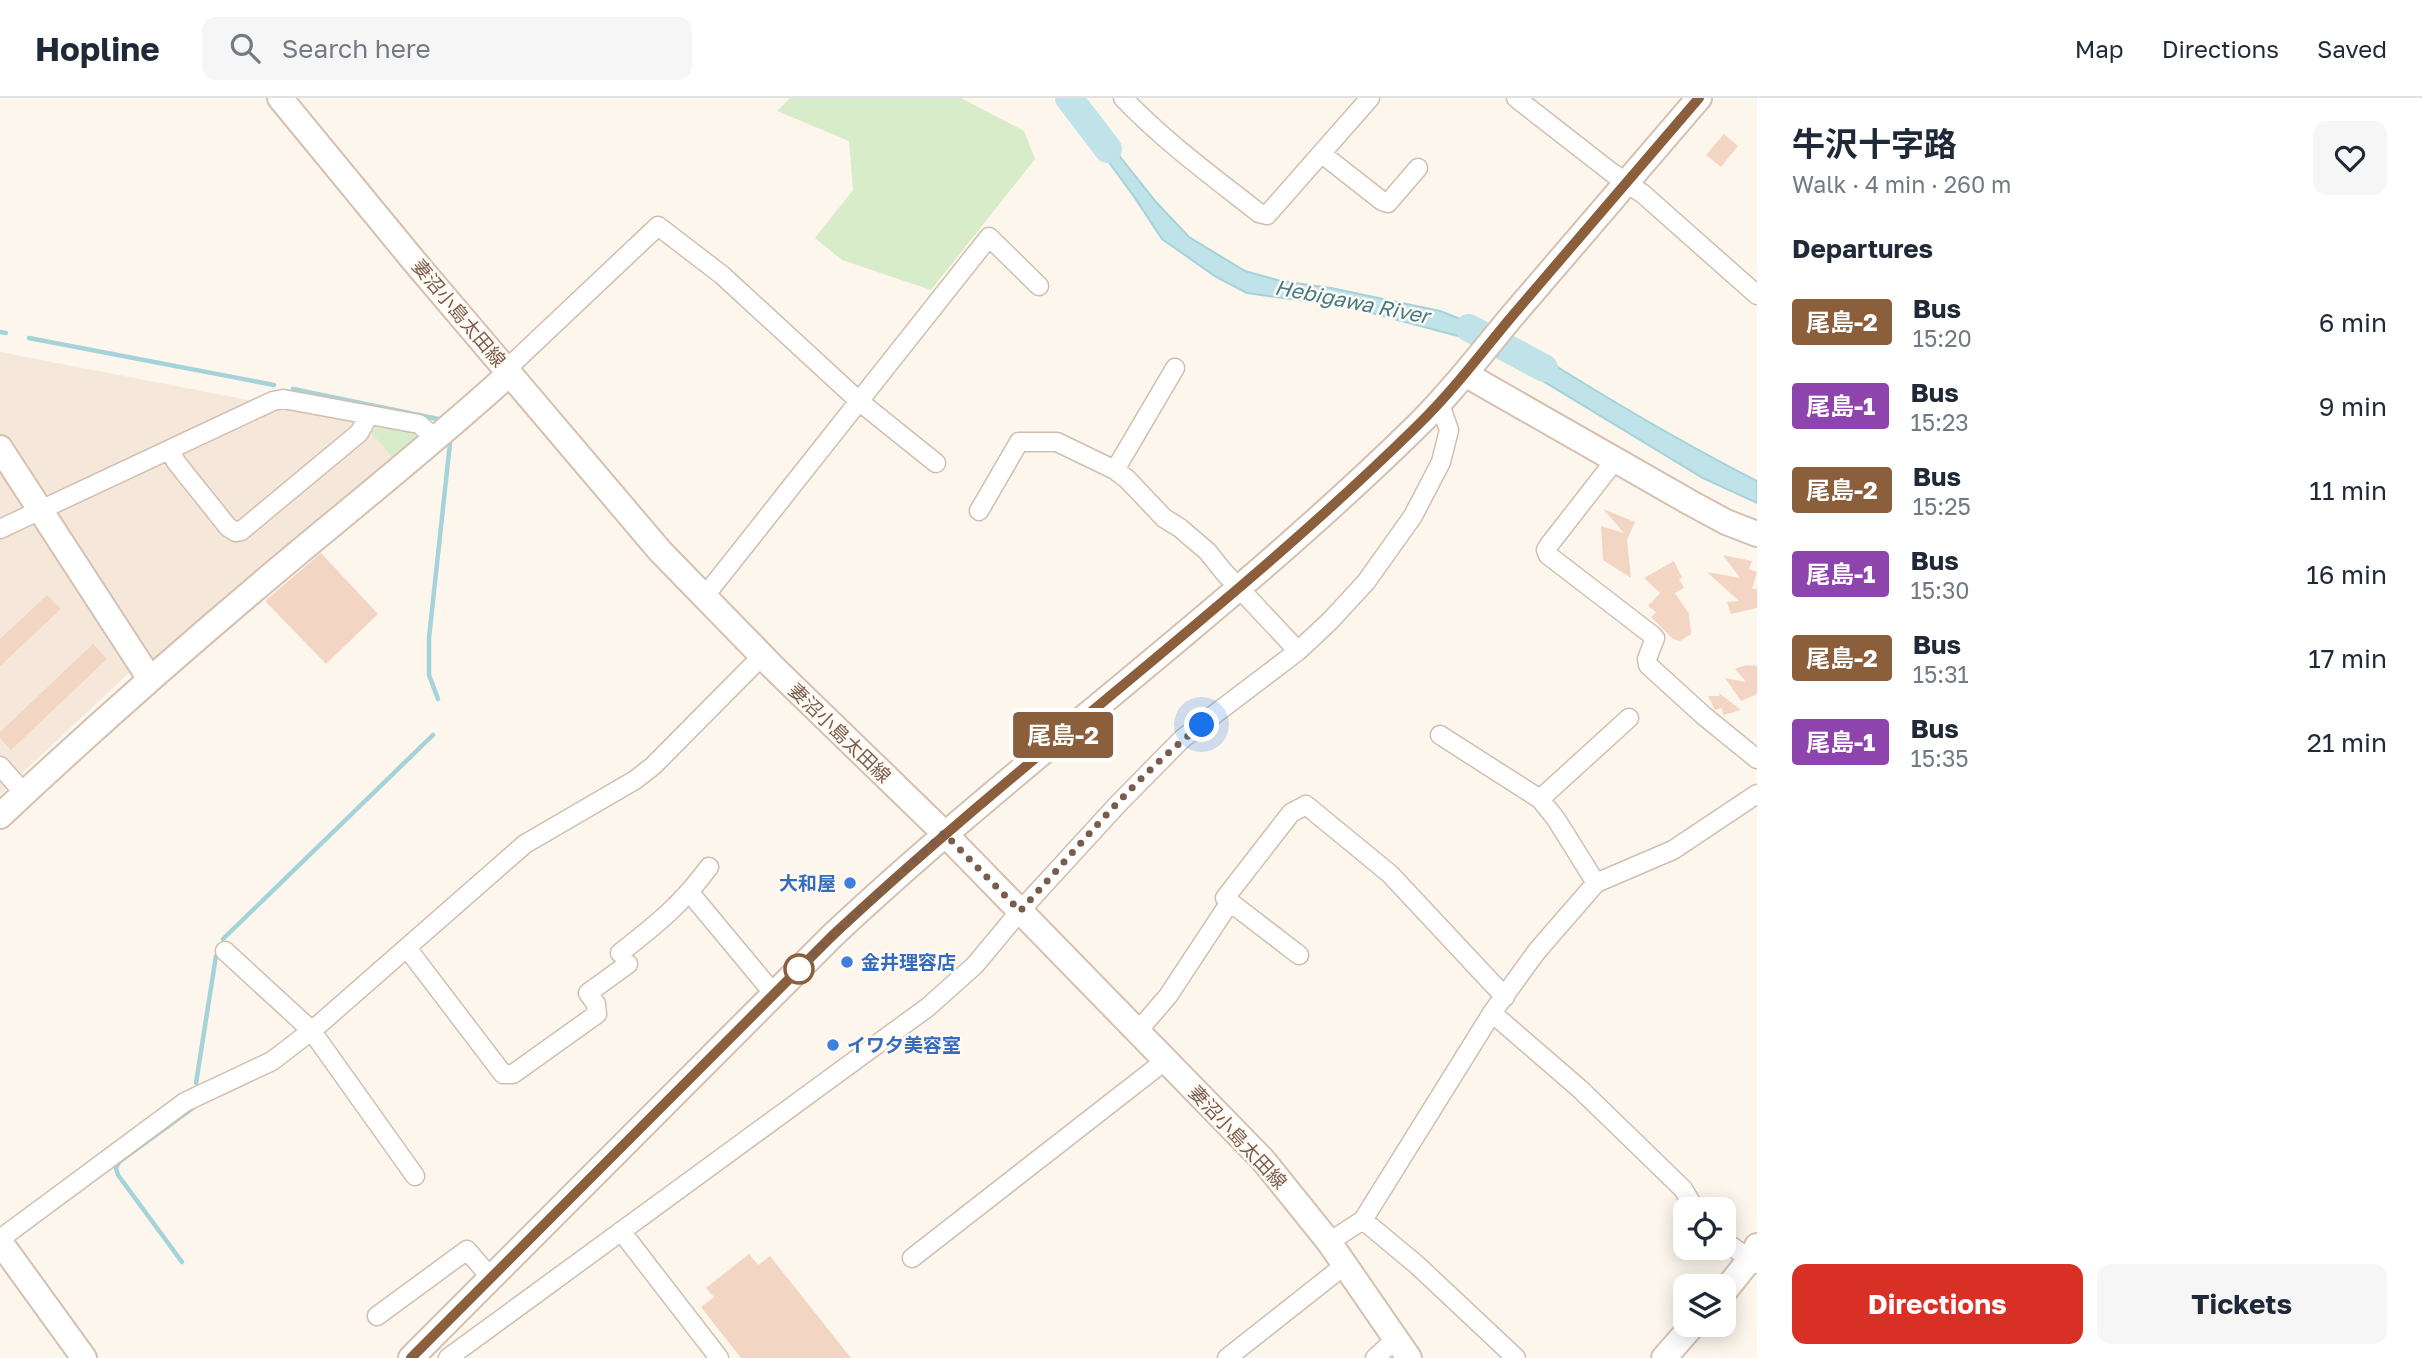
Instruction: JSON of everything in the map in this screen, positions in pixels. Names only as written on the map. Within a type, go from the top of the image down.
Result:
[{"type":"main road","name":"妻沼小島太田線","points":[[280,98],[660,551],[762,656],[944,833],[1263,1160],[1329,1242],[1402,1348]]},
{"type":"main road","points":[[411,1358],[832,936],[944,833],[1125,685],[1238,588],[1361,478],[1437,405],[1699,98]]},
{"type":"main road","points":[[1470,368],[1616,459],[1726,522],[1757,534]]},
{"type":"main road","points":[[0,816],[150,679],[436,439],[510,373]]},
{"type":"main road","points":[[0,448],[150,679]]},
{"type":"main road","points":[[0,1240],[84,1358]]},
{"type":"main road","points":[[1736,1278],[1755,1256]]},
{"type":"main road","points":[[1664,1358],[1682,1337]]},
{"type":"street","points":[[1123,98],[1162,136],[1263,215],[1270,213],[1370,98]]},
{"type":"street","points":[[1516,98],[1643,194],[1757,295]]},
{"type":"street","points":[[1322,155],[1388,203],[1418,168]]},
{"type":"street","points":[[510,373],[513,363],[657,226],[722,275],[860,402],[936,463]]},
{"type":"street","points":[[704,597],[989,237],[1039,286]]},
{"type":"street","points":[[1115,470],[1175,368]]},
{"type":"street","points":[[0,529],[273,401],[283,399],[419,424],[436,439]]},
{"type":"street","points":[[448,1358],[928,1007],[975,965],[1020,911],[1118,804],[1182,740],[1298,650],[1331,621],[1366,582],[1424,498],[1441,462],[1449,430],[1437,405]]},
{"type":"street","points":[[170,450],[176,462],[228,527],[236,532],[241,531],[359,433],[369,415]]},
{"type":"street","points":[[979,511],[1018,442],[1057,442],[1115,470],[1145,495],[1164,518],[1198,542],[1298,650]]},
{"type":"street","points":[[1616,459],[1549,545],[1546,550],[1548,555],[1656,638],[1647,659],[1648,665],[1757,759]]},
{"type":"street","points":[[0,1240],[185,1102],[272,1061],[525,844],[635,780],[653,766],[762,656]]},
{"type":"street","points":[[1540,799],[1629,718]]},
{"type":"street","points":[[1440,735],[1540,799],[1556,818],[1596,883]]},
{"type":"street","points":[[0,766],[24,793]]},
{"type":"street","points":[[1329,1242],[1363,1220],[1492,1013],[1537,951],[1596,883],[1673,850],[1757,794]]},
{"type":"street","points":[[1299,955],[1225,898],[1291,813],[1306,805],[1390,874],[1505,997]]},
{"type":"street","points":[[407,947],[507,1076],[597,1014],[596,1004],[588,993],[668,916],[690,893],[709,867]]},
{"type":"street","points":[[690,893],[774,994]]},
{"type":"street","points":[[1137,1032],[1168,996],[1230,902]]},
{"type":"street","points":[[225,951],[311,1030],[415,1176]]},
{"type":"street","points":[[1492,1013],[1580,1089],[1683,1189],[1688,1197]]},
{"type":"street","points":[[912,1258],[1166,1060]]},
{"type":"street","points":[[1363,1220],[1417,1265],[1516,1358]]},
{"type":"street","points":[[621,1231],[719,1358]]},
{"type":"street","points":[[1736,1247],[1755,1256]]},
{"type":"street","points":[[377,1316],[467,1250],[491,1278]]},
{"type":"street","points":[[1227,1358],[1345,1265]]},
{"type":"street","points":[[1375,1358],[1402,1348]]},
{"type":"shaded area","points":[[0,352],[382,426],[416,440],[150,664],[131,671],[0,794]]},
{"type":"green space","points":[[790,98],[961,98],[1024,131],[1035,159],[931,290],[842,260],[815,238],[853,190],[849,141],[777,111]]},
{"type":"green space","points":[[382,426],[415,429],[416,440],[393,458],[371,432]]},
{"type":"water","points":[[1087,115],[1156,202],[1189,237],[1245,271],[1281,281],[1331,288],[1440,311],[1486,329],[1474,343],[1458,336],[1349,307],[1247,293],[1216,277],[1162,239],[1081,124]]},
{"type":"water","points":[[1518,342],[1696,449],[1757,481],[1757,503],[1703,478],[1505,358]]},
{"type":"building","points":[[1724,134],[1738,146],[1721,167],[1706,155]]},
{"type":"building","points":[[1603,509],[1635,522],[1627,540],[1631,578],[1603,560],[1601,526],[1624,533]]},
{"type":"building","points":[[321,553],[378,614],[326,664],[265,601]]},
{"type":"building","points":[[1723,555],[1752,561],[1749,569],[1757,572],[1752,589],[1757,589],[1757,608],[1731,614],[1727,602],[1739,601],[1707,572],[1740,578]]},
{"type":"building","points":[[1674,561],[1684,588],[1675,593],[1689,614],[1691,634],[1680,641],[1673,639],[1651,617],[1656,612],[1648,606],[1660,593],[1644,578]]},
{"type":"building","points":[[47,595],[61,609],[0,666],[0,639]]},
{"type":"building","points":[[93,644],[107,659],[11,750],[0,738],[0,732]]},
{"type":"building","points":[[1746,665],[1757,666],[1757,694],[1741,701],[1725,678],[1746,682],[1735,669]]},
{"type":"building","points":[[1719,693],[1741,710],[1723,715],[1722,708],[1715,710],[1708,696],[1720,696]]},
{"type":"building","points":[[749,1254],[758,1265],[770,1256],[851,1358],[741,1358],[701,1307],[714,1297],[706,1288]]},
{"type":"waterway","name":"Hebigawa River","points":[[1069,98],[1108,149]]},
{"type":"waterway","name":"Hebigawa River","points":[[1469,328],[1544,368]]},
{"type":"waterway","points":[[0,332],[6,333]]},
{"type":"waterway","points":[[29,338],[274,385]]},
{"type":"waterway","points":[[293,389],[443,420]]},
{"type":"waterway","points":[[438,699],[429,675],[429,638],[450,443]]},
{"type":"waterway","points":[[223,939],[433,735]]},
{"type":"waterway","points":[[196,1083],[216,956]]},
{"type":"waterway","points":[[182,1262],[118,1175],[116,1168],[119,1162],[195,1105]]},
{"type":"bus line","name":"尾島-2","points":[[411,1358],[889,882],[1238,588],[1420,424],[1699,98]]},
{"type":"place","name":"大和屋","points":[[850,883]]},
{"type":"place","name":"金井理容店","points":[[847,962]]},
{"type":"place","name":"イワ夕美容室","points":[[833,1045]]},
{"type":"route","points":[[799,969],[793,975],[944,833],[1020,911],[1118,804],[1182,740],[1202,725]]}]
